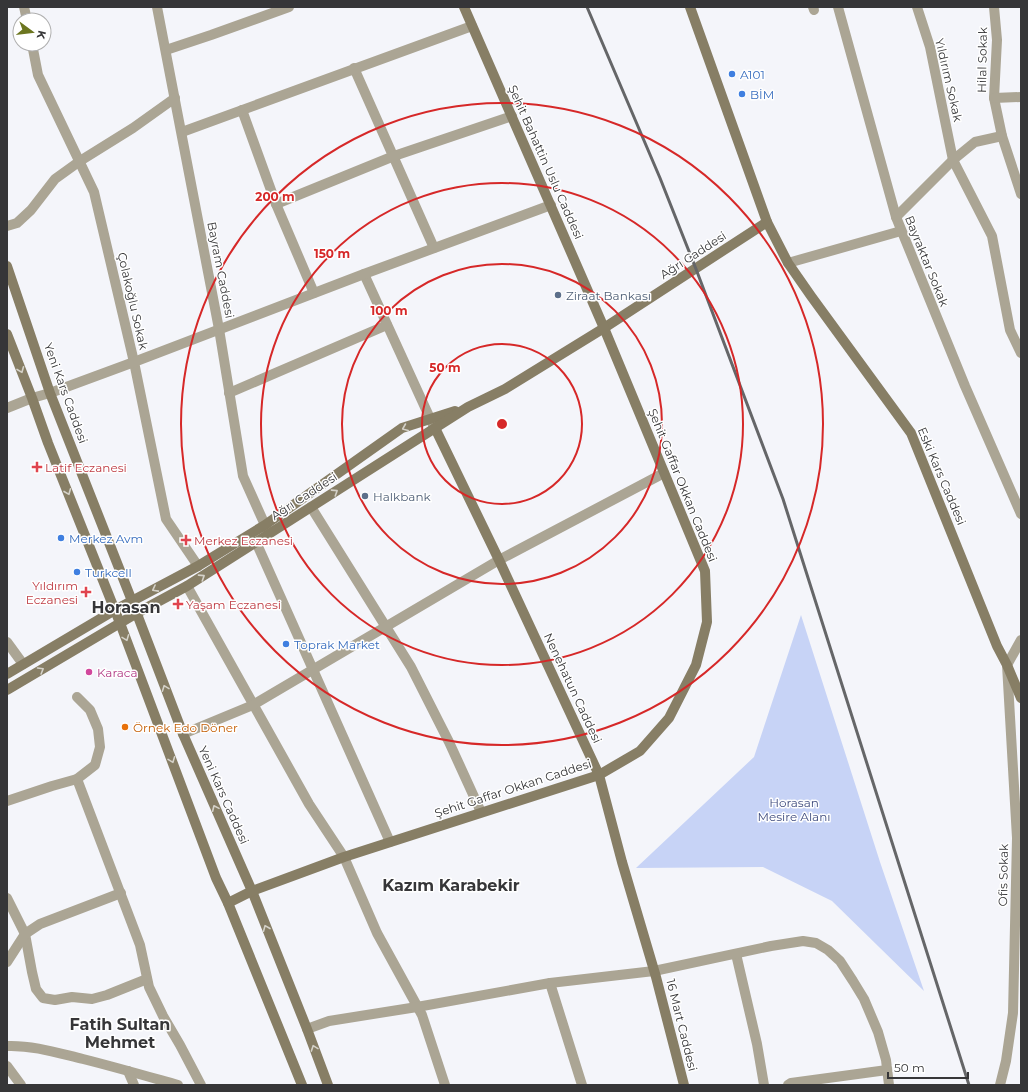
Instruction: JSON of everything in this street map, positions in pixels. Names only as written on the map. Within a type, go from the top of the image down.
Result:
[{"type":"main road","name":"Şehit Bahattin Uslu Caddesi","points":[[464,7],[604,328]]},
{"type":"main road","name":"Eski Kars Caddesi","points":[[690,7],[767,222],[788,263],[911,432],[997,646],[1021,698]]},
{"type":"main road","name":"Ağrı Caddesi","points":[[7,674],[115,610],[311,507],[433,424],[505,389],[604,328],[767,222]]},
{"type":"main road","name":"Yeni Kars Caddesi","points":[[7,266],[50,393],[183,734],[252,891],[328,1085]]},
{"type":"main road","name":"Şehit Gaffar Okkan Caddesi","points":[[228,904],[252,891],[344,856],[599,774],[640,751],[670,718],[696,665],[707,622],[705,571],[604,328]]},
{"type":"main road","points":[[7,334],[48,443],[120,622],[216,878],[302,1085]]},
{"type":"main road","name":"Ağrı Caddesi","points":[[7,690],[120,622],[187,586],[256,542],[267,529],[402,428],[433,424]]},
{"type":"main road","name":"Nenehatun Caddesi","points":[[433,424],[499,560],[599,774],[622,862],[654,971]]},
{"type":"main road","name":"16 Mart Caddesi","points":[[654,971],[684,1085]]},
{"type":"street","name":"Bayram Caddesi","points":[[157,7],[219,329],[243,476],[267,529]]},
{"type":"street","points":[[166,50],[289,7]]},
{"type":"street","name":"Bayraktar Sokak","points":[[838,7],[901,231],[965,386],[1021,514]]},
{"type":"street","name":"Yıldırım Sokak","points":[[917,7],[930,47],[954,160],[992,236],[1010,330],[1021,353]]},
{"type":"street","name":"Hilal Sokak","points":[[994,7],[997,40],[994,98],[1002,136],[1021,194]]},
{"type":"street","points":[[182,132],[472,26]]},
{"type":"street","name":"Çolakoğlu Sokak","points":[[34,52],[38,75],[94,192],[134,362],[166,519],[198,566]]},
{"type":"street","points":[[354,68],[434,248]]},
{"type":"street","points":[[994,98],[1021,97]]},
{"type":"street","points":[[7,226],[17,223],[31,210],[55,179],[80,161],[133,128],[175,98]]},
{"type":"street","points":[[242,110],[276,204],[314,293]]},
{"type":"street","points":[[276,204],[394,156],[512,116]]},
{"type":"street","points":[[896,217],[954,160],[975,142],[1002,136]]},
{"type":"street","points":[[7,408],[134,362],[364,274],[551,205]]},
{"type":"street","points":[[788,263],[901,231]]},
{"type":"street","points":[[364,274],[433,424]]},
{"type":"street","points":[[229,393],[388,325]]},
{"type":"street","points":[[183,734],[253,705],[499,560],[664,473]]},
{"type":"street","points":[[311,507],[411,667],[449,742],[481,812]]},
{"type":"street","points":[[256,542],[390,842]]},
{"type":"street","points":[[187,586],[309,804],[344,856],[378,933],[422,1015],[445,1085]]},
{"type":"street","points":[[1007,665],[1021,640]]},
{"type":"street","points":[[7,642],[22,664]]},
{"type":"street","name":"Ofis Sokak","points":[[1000,1085],[1006,1061],[1013,1013],[1016,846],[1007,665]]},
{"type":"street","points":[[7,801],[77,779],[95,765],[100,747],[98,729],[90,710],[77,696]]},
{"type":"street","points":[[77,779],[140,945],[149,987],[163,1016],[201,1085]]},
{"type":"street","points":[[7,962],[25,934],[40,924],[121,893]]},
{"type":"street","points":[[7,898],[25,934],[36,989],[43,998],[55,1000],[72,997],[92,999],[107,995],[147,979]]},
{"type":"street","points":[[307,1029],[329,1021],[550,983],[654,971],[771,946],[803,941],[816,943],[828,950],[840,961],[864,999],[878,1032],[886,1060],[890,1085]]},
{"type":"street","points":[[736,954],[757,1044],[764,1085]]},
{"type":"street","points":[[550,983],[582,1085]]},
{"type":"street","points":[[7,1046],[45,1049],[178,1085]]},
{"type":"street","points":[[7,1066],[22,1085]]},
{"type":"street","points":[[788,1085],[791,1083],[887,1070]]},
{"type":"street","points":[[128,1071],[134,1085]]},
{"type":"green space","name":"Horasan Mesire Alanı","points":[[801,615],[880,862],[924,991],[832,901],[763,867],[636,868],[754,757]]},
{"type":"railway","points":[[587,7],[660,178],[783,499],[969,1085]]},
{"type":"place","name":"A101","points":[[732,74]]},
{"type":"place","name":"BİM","points":[[742,94]]},
{"type":"place","name":"Ziraat Bankası","points":[[558,295]]},
{"type":"place","name":"Latif Eczanesi","points":[[37,467]]},
{"type":"place","name":"Halkbank","points":[[365,496]]},
{"type":"place","name":"Merkez Avm","points":[[61,538]]},
{"type":"place","name":"Merkez Eczanesi","points":[[186,540]]},
{"type":"place","name":"Turkcell","points":[[77,572]]},
{"type":"place","name":"Yıldırım Eczanesi","points":[[86,592]]},
{"type":"place","name":"Yaşam Eczanesi","points":[[178,604]]},
{"type":"place","name":"Toprak Market","points":[[286,644]]},
{"type":"place","name":"Karaca","points":[[89,672]]},
{"type":"place","name":"Örnek Edo Döner","points":[[125,727]]},
{"type":"district","name":"Horasan","points":[[126,607]]},
{"type":"district","name":"Kazım Karabekir","points":[[451,885]]},
{"type":"district","name":"Fatih Sultan Mehmet","points":[[120,1033]]}]
